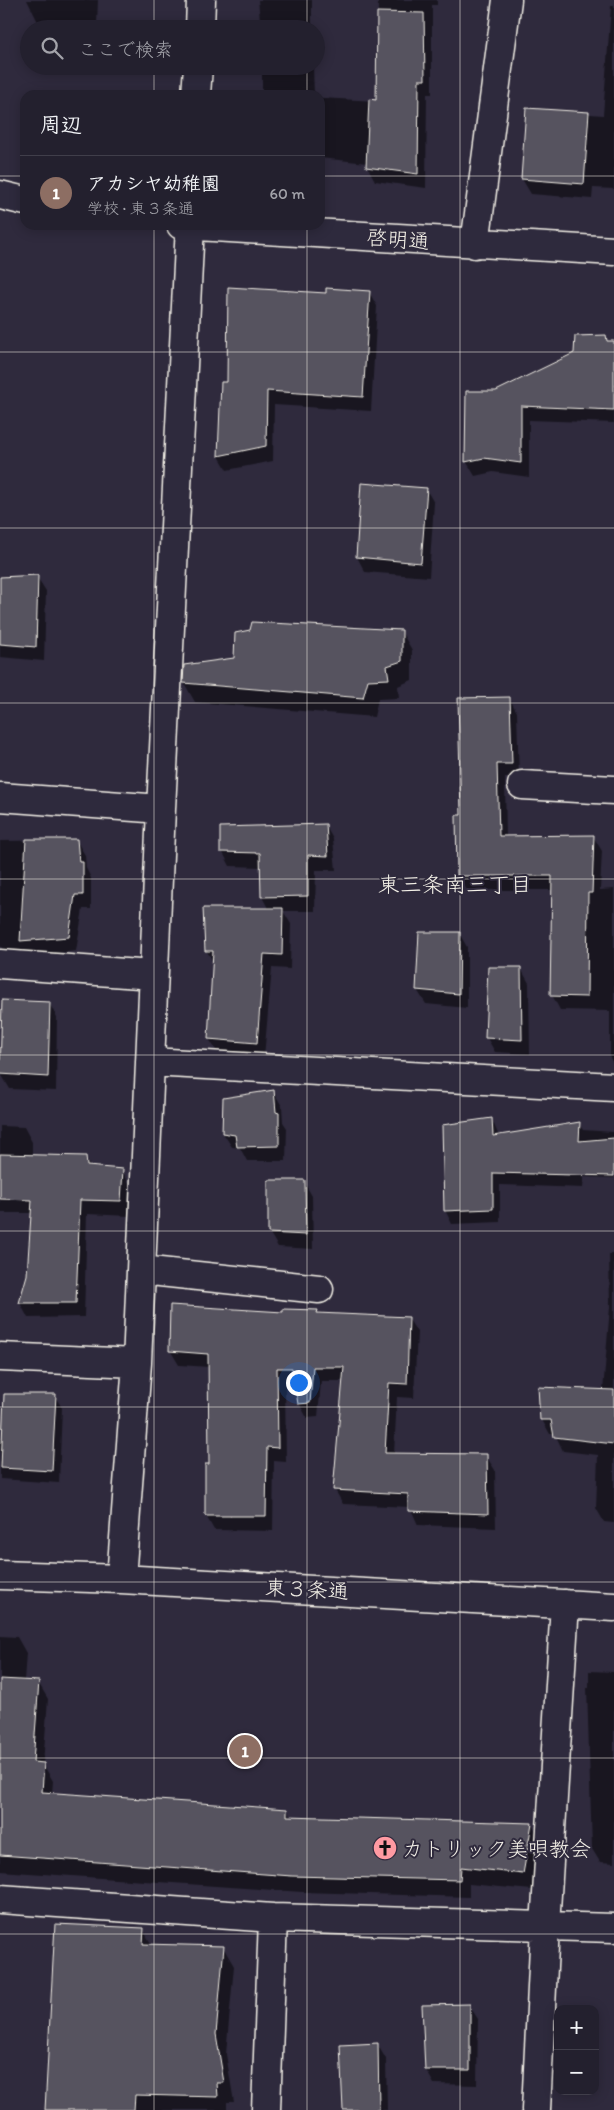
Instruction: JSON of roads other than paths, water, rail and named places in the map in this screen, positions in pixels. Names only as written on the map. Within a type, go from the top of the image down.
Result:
[{"type":"street","points":[[200,20],[201,0]]},
{"type":"street","points":[[475,244],[507,0]]},
{"type":"street","points":[[196,90],[197,75]]},
{"type":"street","points":[[0,195],[20,200]]},
{"type":"street","points":[[121,1579],[137,1362],[187,230]]},
{"type":"street","name":"啓明通","points":[[263,230],[614,251]]},
{"type":"street","points":[[522,785],[614,790]]},
{"type":"street","points":[[0,797],[161,809]]},
{"type":"street","points":[[0,964],[153,975]]},
{"type":"street","points":[[150,1062],[614,1087]]},
{"type":"street","points":[[141,1270],[319,1289]]},
{"type":"street","points":[[0,1357],[137,1362]]},
{"type":"street","name":"東３条通","points":[[0,1575],[121,1579],[614,1607]]},
{"type":"street","points":[[536,2110],[545,1926],[565,1604]]},
{"type":"street","points":[[0,1900],[273,1918],[614,1928]]},
{"type":"street","points":[[266,2110],[273,1918]]},
{"type":"place","name":"アカシヤ幼稚園","points":[[245,1751]]},
{"type":"place","name":"カトリック美唄教会","points":[[385,1848]]},
{"type":"district","name":"東三条南三丁目","points":[[455,884]]}]
